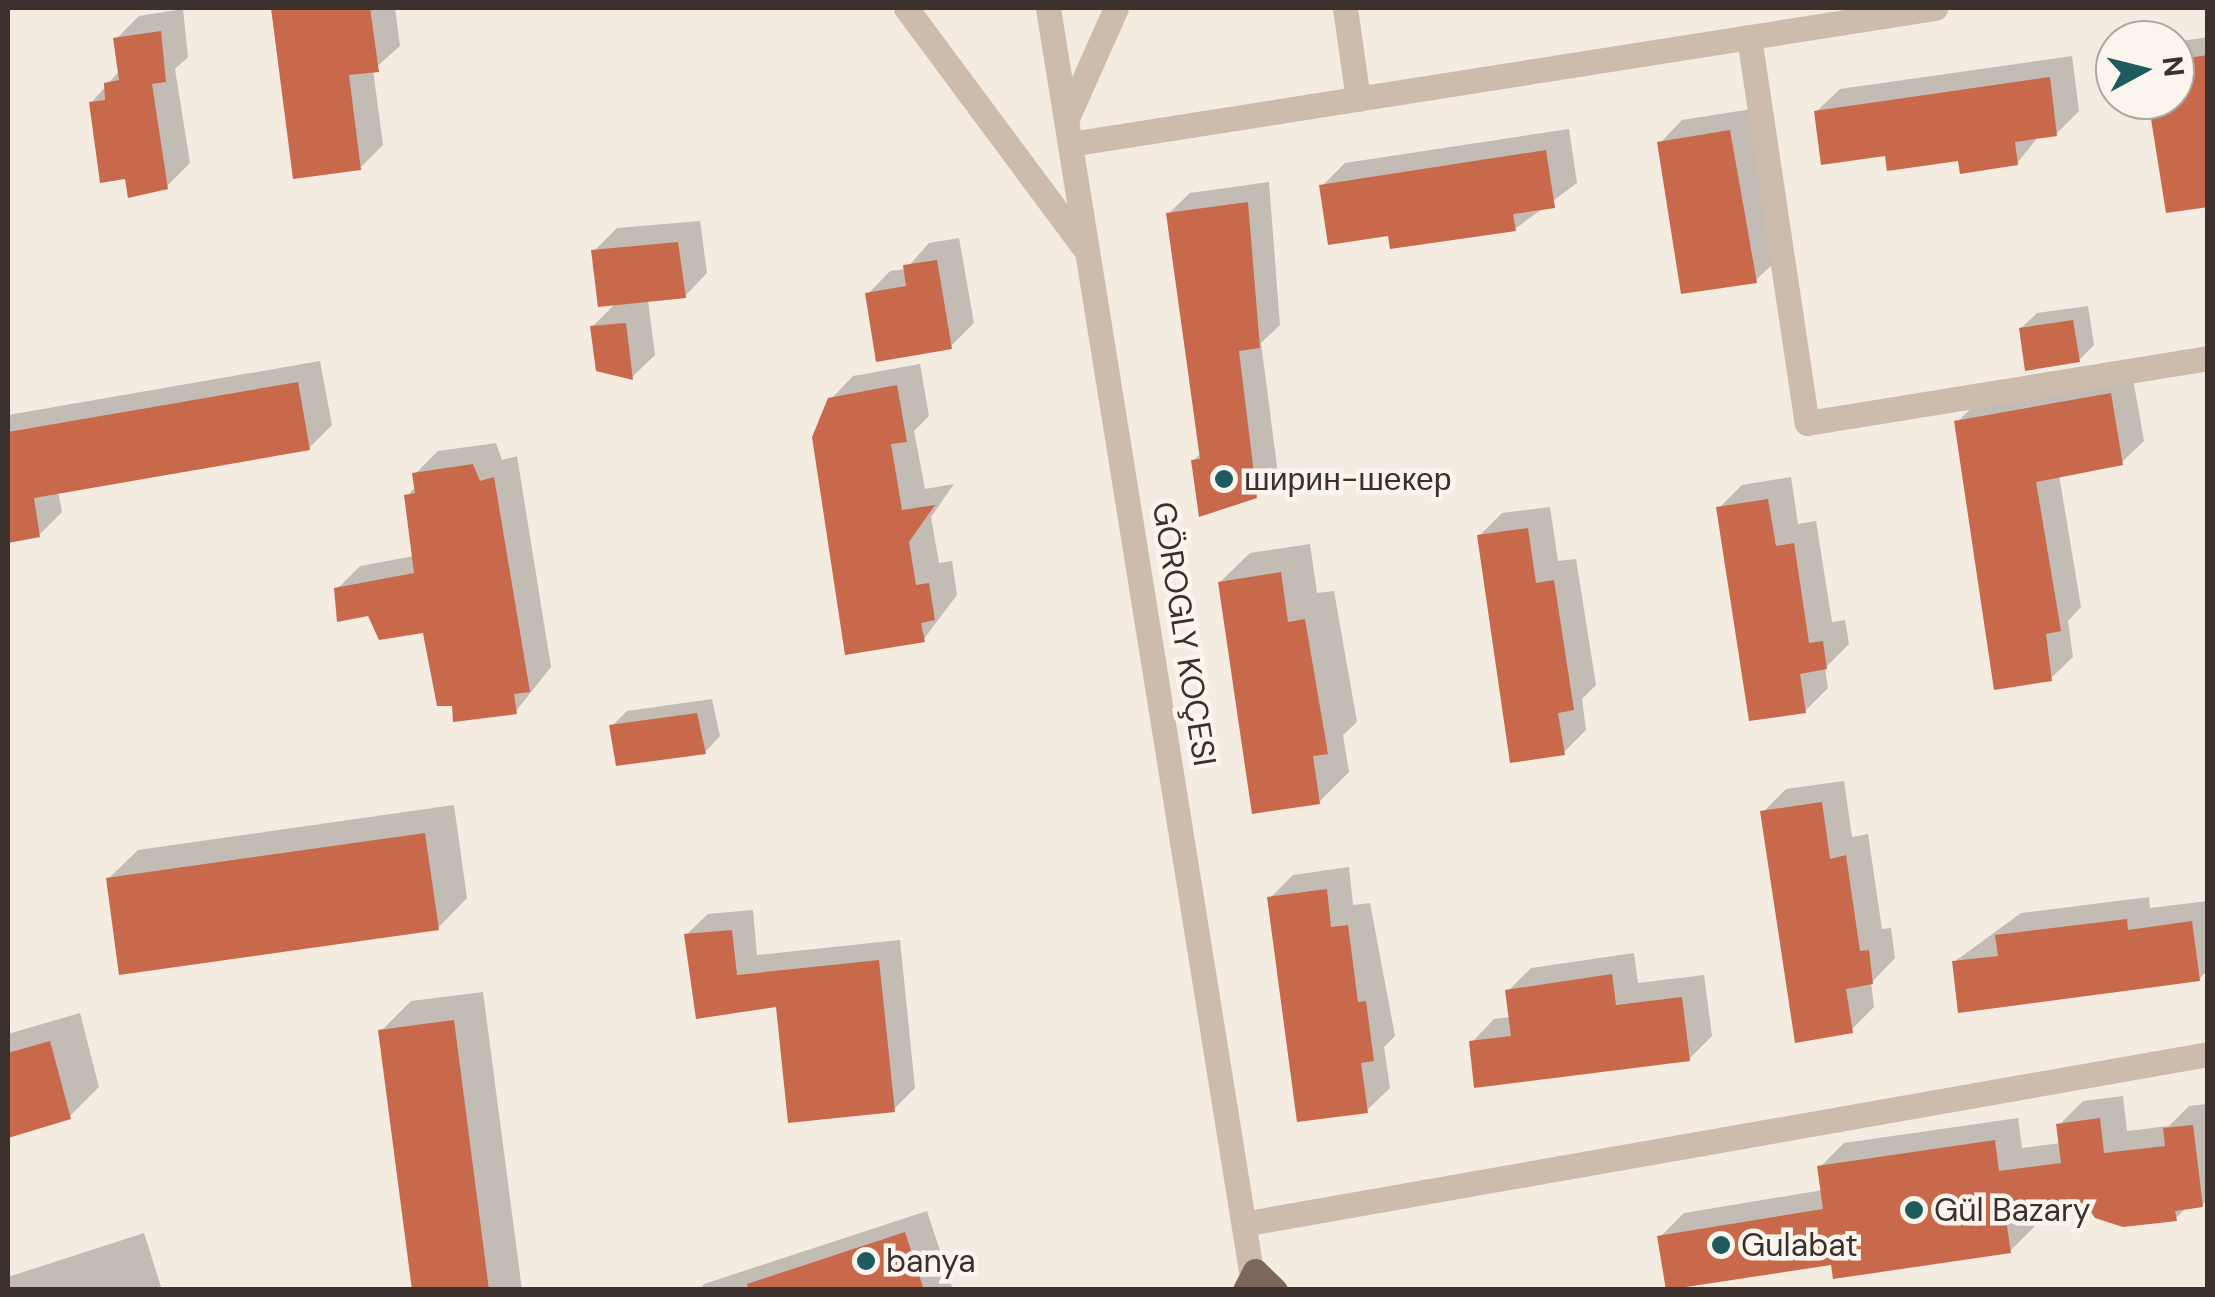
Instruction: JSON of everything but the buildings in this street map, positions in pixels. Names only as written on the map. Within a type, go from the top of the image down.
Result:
[{"type":"main road","points":[[1254,1285],[1275,1290]]},
{"type":"street","points":[[906,8],[1088,253]]},
{"type":"street","name":"GÖROGLY KOÇESI","points":[[1048,8],[1248,1224],[1254,1285]]},
{"type":"street","points":[[1116,8],[1068,131],[1358,99],[1935,8]]},
{"type":"street","points":[[1345,8],[1358,99]]},
{"type":"street","points":[[1749,37],[1807,423],[2208,358]]},
{"type":"street","points":[[1248,1224],[2208,1054]]},
{"type":"place","name":"ширин-шекер","points":[[1224,479]]},
{"type":"place","name":"Gül Bazary","points":[[1914,1210]]},
{"type":"place","name":"Gulabat","points":[[1721,1245]]},
{"type":"place","name":"banya","points":[[866,1261]]}]
